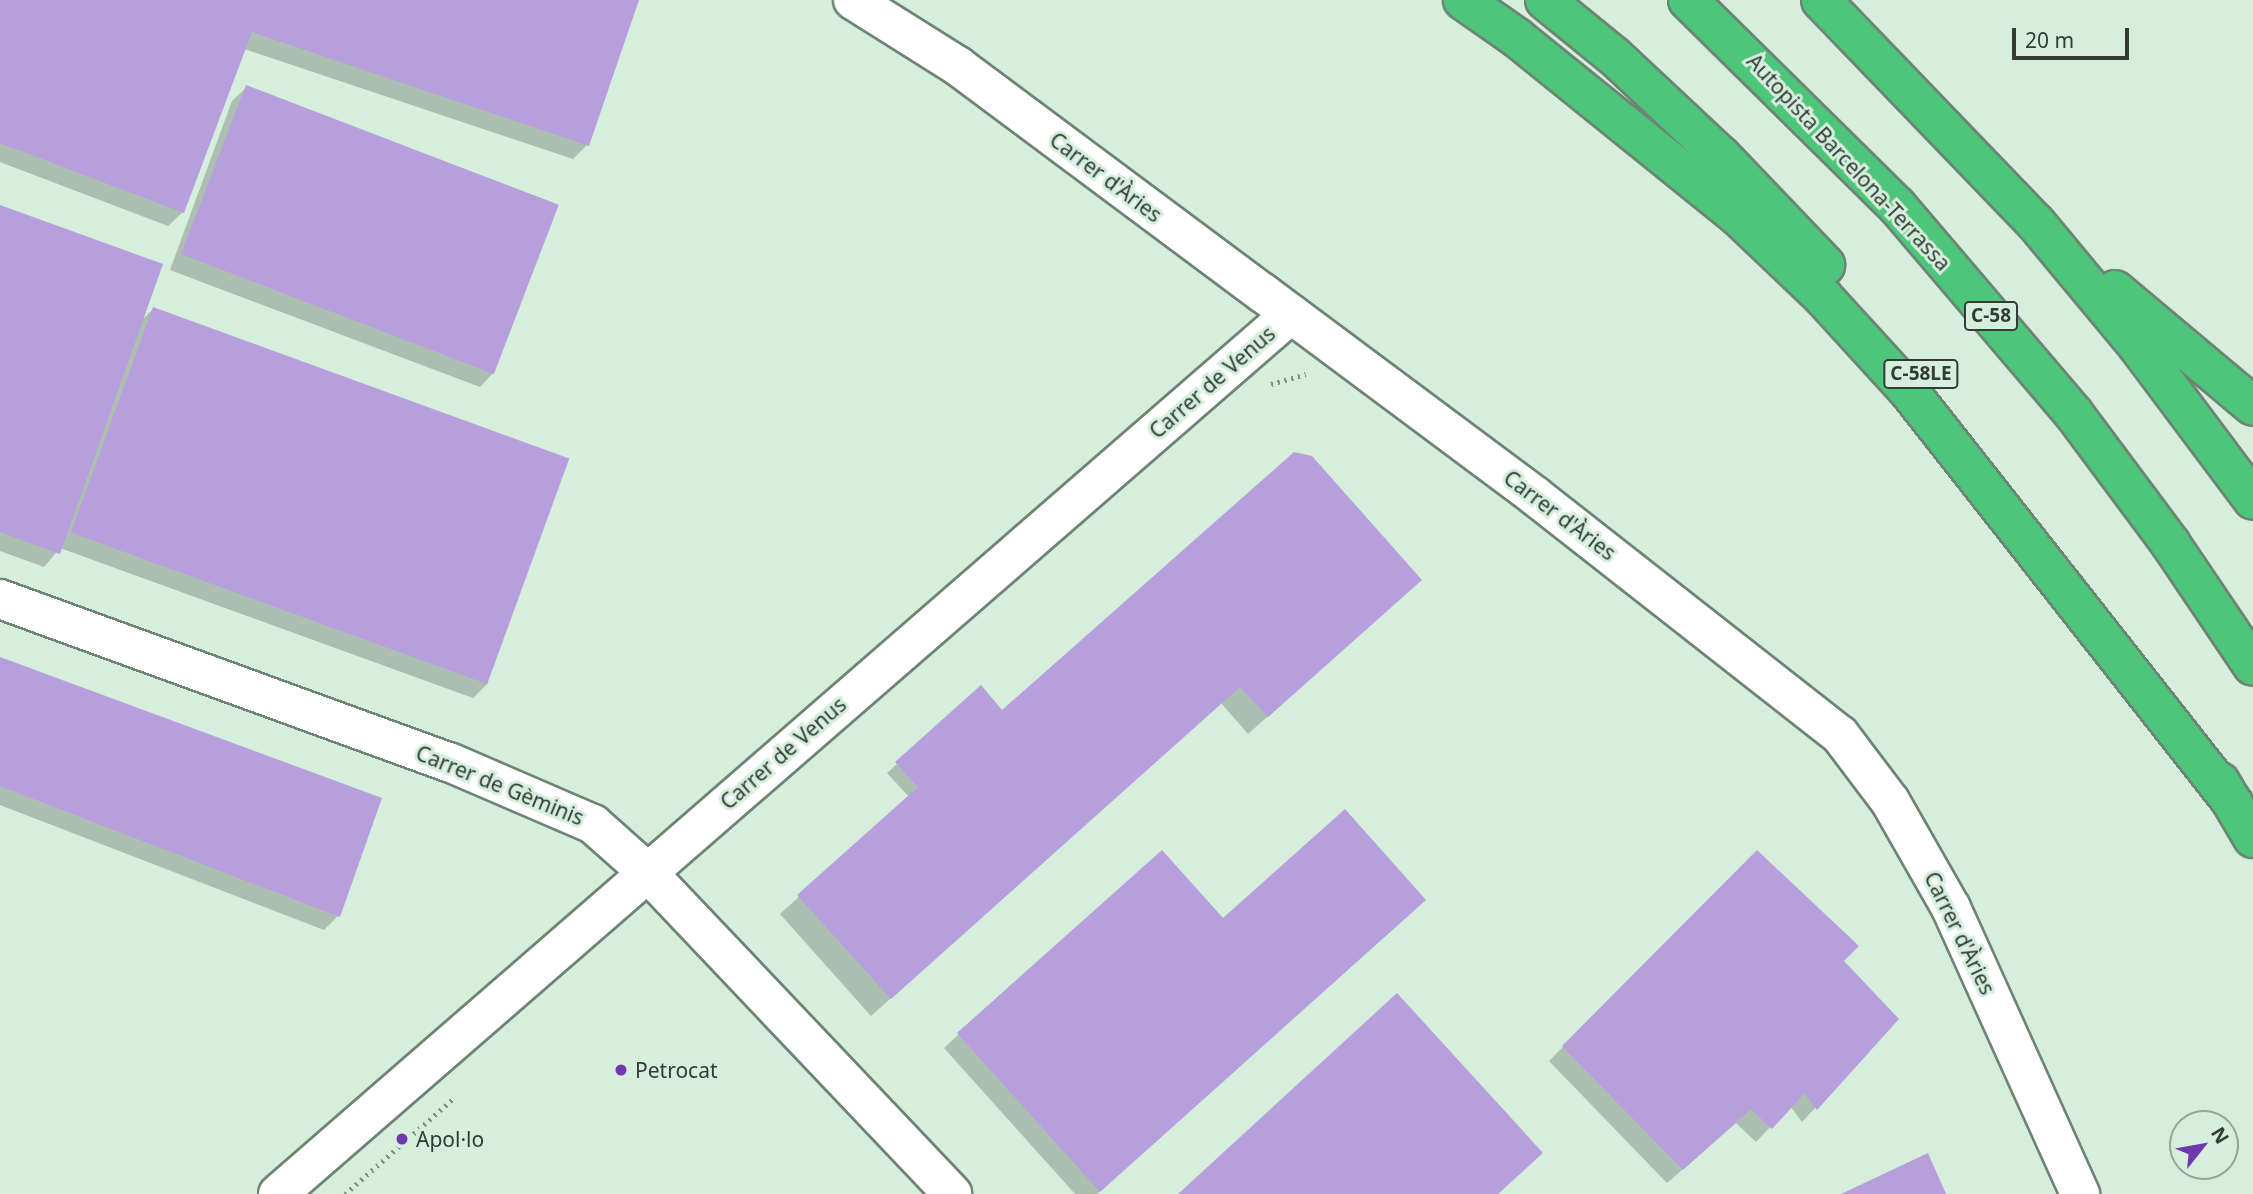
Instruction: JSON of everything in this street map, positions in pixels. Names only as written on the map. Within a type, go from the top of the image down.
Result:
[{"type":"highway","points":[[1463,0],[1516,37],[1738,216],[1823,297],[1908,390],[2233,803]]},
{"type":"highway","name":"C-58LE","points":[[1545,0],[1614,56],[1721,156],[1929,383],[2019,490],[2098,594],[2253,838]]},
{"type":"highway","name":"Autopista Barcelona-Terrassa","points":[[1688,0],[1897,206],[2074,414],[2170,543],[2253,666]]},
{"type":"highway","points":[[1821,0],[2035,222],[2138,346],[2253,500]]},
{"type":"highway","points":[[2035,222],[2253,406]]},
{"type":"street","name":"Carrer d'Àries","points":[[853,0],[958,66],[1746,657],[1840,735],[1889,801],[1951,908],[2080,1194]]},
{"type":"street","name":"Carrer de Venus","points":[[278,1194],[1291,314]]},
{"type":"street","name":"Carrer de Gèminis","points":[[0,599],[449,762],[593,824],[646,872],[952,1194]]},
{"type":"building","points":[[0,0],[639,0],[589,146],[252,32],[184,213],[0,143]]},
{"type":"building","points":[[246,85],[559,205],[494,374],[181,254]]},
{"type":"building","points":[[0,205],[163,264],[60,554],[0,532]]},
{"type":"building","points":[[153,307],[569,459],[487,684],[71,533]]},
{"type":"building","points":[[1294,452],[1312,456],[1422,580],[1268,717],[1240,687],[891,999],[797,895],[918,787],[895,762],[981,685],[1002,710]]},
{"type":"building","points":[[0,657],[382,798],[340,917],[0,786]]},
{"type":"building","points":[[1345,809],[1426,900],[1100,1192],[957,1033],[1162,850],[1223,918]]},
{"type":"building","points":[[1757,850],[1859,946],[1844,961],[1899,1019],[1817,1110],[1805,1093],[1772,1129],[1751,1109],[1683,1170],[1562,1046]]},
{"type":"building","points":[[1397,993],[1543,1153],[1498,1194],[1178,1194]]},
{"type":"building","points":[[1928,1153],[1946,1194],[1841,1194]]},
{"type":"place","name":"Petrocat","points":[[621,1070]]},
{"type":"place","name":"Apol·lo","points":[[402,1139]]}]
